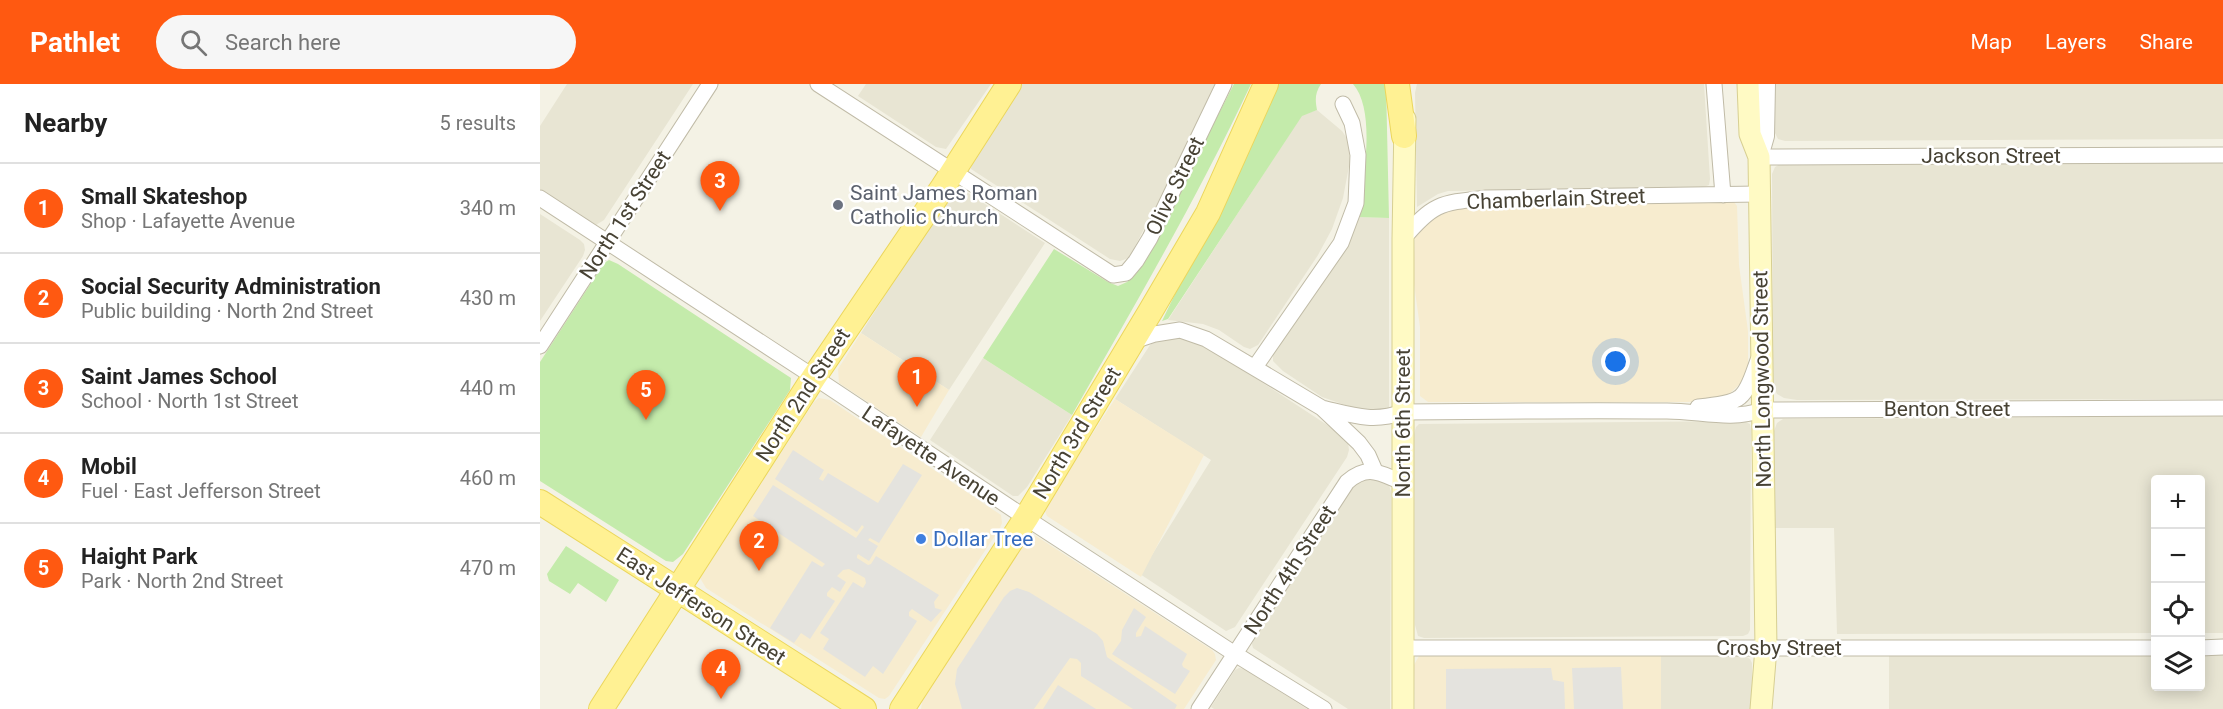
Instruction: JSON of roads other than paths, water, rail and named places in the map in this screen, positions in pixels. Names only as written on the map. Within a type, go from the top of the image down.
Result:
[{"type":"main road","name":"North 2nd Street","points":[[601,709],[814,377],[1009,84]]},
{"type":"main road","name":"North 3rd Street","points":[[902,709],[1026,518],[1208,213],[1266,84]]},
{"type":"main road","points":[[1397,84],[1404,136]]},
{"type":"main road","name":"North 6th Street","points":[[1403,709],[1403,239],[1407,84]]},
{"type":"main road","points":[[1748,84],[1750,134],[1759,157]]},
{"type":"main road","name":"North Longwood Street","points":[[1759,157],[1766,648],[1761,709]]},
{"type":"main road","name":"East Jefferson Street","points":[[540,502],[864,709]]},
{"type":"main road","name":"North Longwood Street","points":[[1764,674],[1766,709]]},
{"type":"street","name":"North 1st Street","points":[[540,346],[710,84]]},
{"type":"street","points":[[818,84],[953,171]]},
{"type":"street","name":"Olive Street","points":[[953,171],[1113,275],[1126,273],[1137,261],[1150,238],[1224,84]]},
{"type":"street","points":[[1714,84],[1723,195]]},
{"type":"street","name":"North Longwood Street","points":[[1759,157],[1765,136],[1766,84]]},
{"type":"street","points":[[1255,367],[1341,243],[1356,203],[1358,155],[1352,123],[1343,104]]},
{"type":"street","name":"Jackson Street","points":[[1759,157],[2223,155]]},
{"type":"street","name":"Chamberlain Street","points":[[1403,239],[1416,222],[1431,210],[1447,203],[1486,198],[1759,194]]},
{"type":"street","name":"Lafayette Avenue","points":[[540,198],[1026,518],[1324,709]]},
{"type":"street","points":[[1131,342],[1155,334],[1180,330],[1206,339],[1322,408],[1359,443],[1368,455],[1375,471],[1402,482]]},
{"type":"street","name":"Benton Street","points":[[1672,411],[1718,405],[1740,397],[1748,384],[1762,348]]},
{"type":"street","name":"Benton Street","points":[[1322,408],[1368,418],[1387,418],[1403,412],[1672,411],[1722,416],[1748,415],[1762,410],[2223,408]]},
{"type":"street","name":"North 4th Street","points":[[1199,709],[1347,482],[1358,473],[1375,471]]},
{"type":"street","name":"Crosby Street","points":[[1403,648],[2151,648]]},
{"type":"street","points":[[2205,648],[2223,648]]},
{"type":"place","name":"Saint James Roman Catholic Church","points":[[838,205]]},
{"type":"place","name":"Saint James School","points":[[720,211]]},
{"type":"place","name":"Small Skateshop","points":[[917,407]]},
{"type":"place","name":"Haight Park","points":[[646,420]]},
{"type":"place","name":"Dollar Tree","points":[[921,539]]},
{"type":"place","name":"Social Security Administration","points":[[759,571]]},
{"type":"place","name":"Mobil","points":[[721,699]]}]
